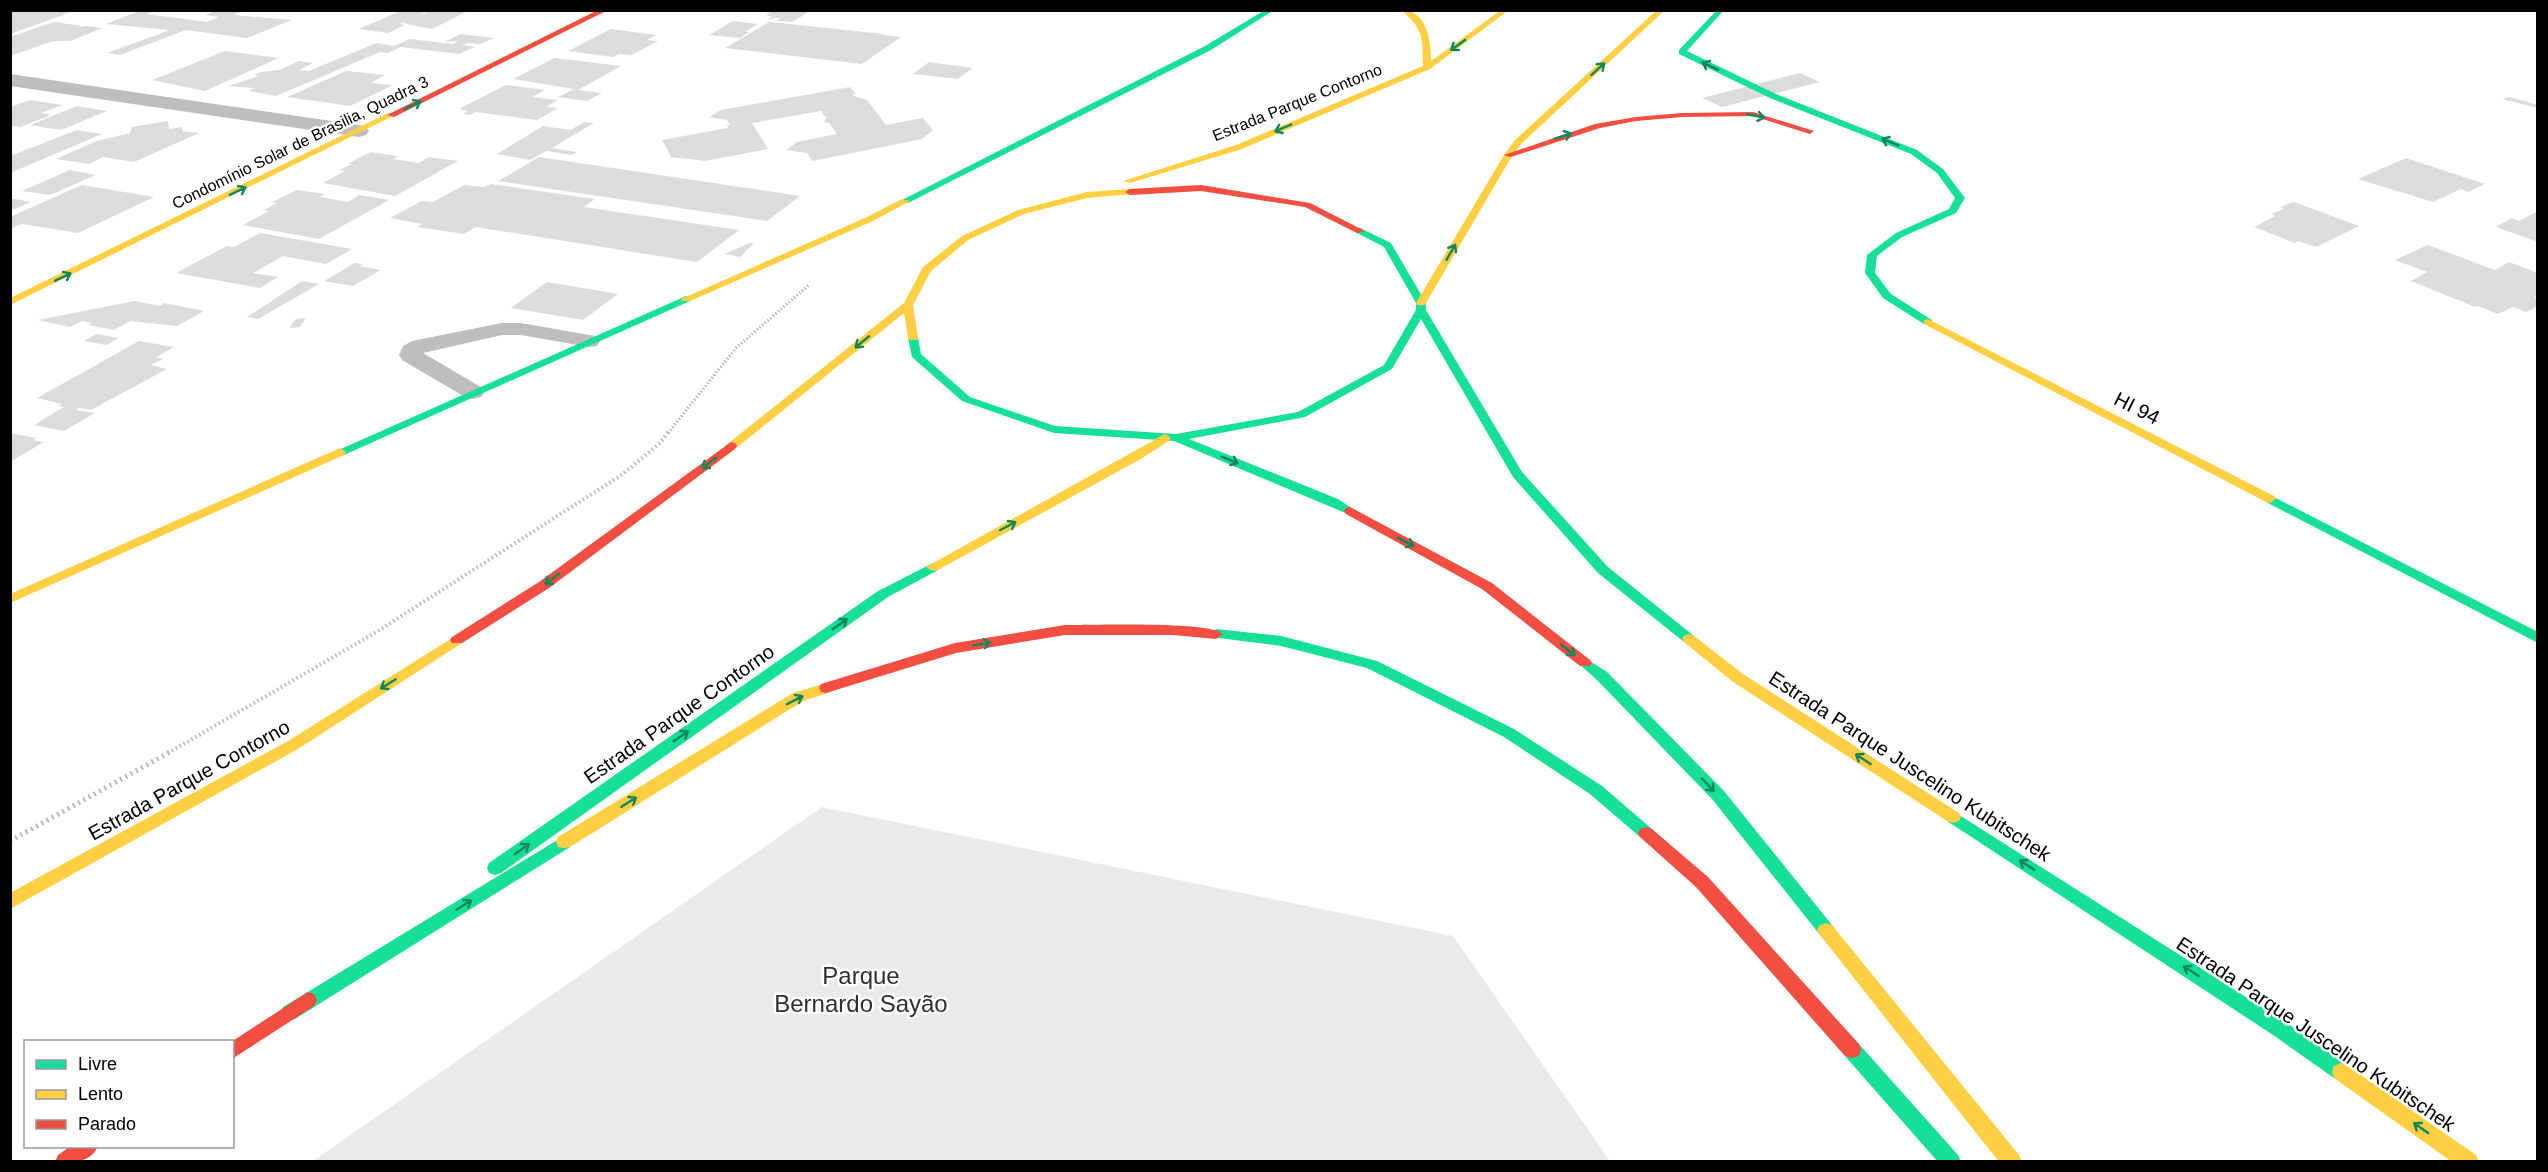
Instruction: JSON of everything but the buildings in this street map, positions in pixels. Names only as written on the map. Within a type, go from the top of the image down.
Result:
[{"type":"main road","name":"Condomínio Solar de Brasilia, Quadra 3","points":[[10,302],[352,124],[605,10]]},
{"type":"main road","points":[[10,598],[870,219],[1208,48],[1271,10]]},
{"type":"main road","points":[[1404,10],[1412,13],[1425,25],[1427,67]]},
{"type":"main road","name":"Estrada Parque Contorno","points":[[1087,195],[1167,167],[1239,147],[1427,67],[1506,10]]},
{"type":"main road","points":[[1087,195],[1021,212],[965,238],[927,269],[908,305],[916,355],[966,399],[1054,429],[1170,438],[1301,415],[1388,368],[1508,155],[1518,142],[1662,10]]},
{"type":"main road","points":[[1721,10],[1682,52],[1773,96],[1914,152],[1940,171]]},
{"type":"main road","points":[[1508,155],[1598,126],[1636,119],[1682,115],[1753,114],[1828,138]]},
{"type":"main road","name":"Condomínio Solar de Brasilia, Quadra 3","points":[[304,136],[325,126]]},
{"type":"main road","points":[[1905,164],[1940,171]]},
{"type":"main road","name":"HI 94","points":[[1940,171],[1960,198],[1953,211],[1899,235],[1872,255],[1870,273],[1887,296],[1926,321],[2538,638]]},
{"type":"main road","name":"Estrada Parque Juscelino Kubitschek","points":[[1087,195],[1200,188],[1307,205],[1388,245],[1517,474],[1603,570],[1738,678],[2280,1029],[2469,1161]]},
{"type":"main road","name":"Estrada Parque Contorno","points":[[10,902],[293,745],[543,585],[754,429],[908,305]]},
{"type":"main road","points":[[1170,438],[1334,502],[1477,580],[1602,676],[1718,795],[2012,1161]]},
{"type":"main road","name":"Estrada Parque Contorno","points":[[234,1050],[883,594],[1170,438]]},
{"type":"main road","points":[[289,1013],[798,697],[955,648],[1065,630],[1173,630],[1281,641],[1372,664],[1509,733],[1596,790],[1702,882],[1951,1161]]},
{"type":"main road","points":[[65,1161],[85,1148]]},
{"type":"street","points":[[10,80],[325,126],[352,124]]},
{"type":"lane","points":[[473,392],[410,355],[411,351],[420,346],[502,329],[521,329],[589,341]]},
{"type":"green space","name":"Parque Bernardo Sayão","points":[[822,807],[1453,936],[1610,1161],[313,1161]]},
{"type":"traffic: fast","points":[[905,201],[1208,48],[1271,10]]},
{"type":"traffic: fast","points":[[1721,10],[1682,52],[1773,96],[1914,152],[1940,171],[1960,198],[1953,211],[1899,235],[1872,255],[1870,273],[1887,296],[1928,322]]},
{"type":"traffic: fast","points":[[1176,438],[1301,415],[1388,367],[1421,310],[1421,303],[1388,245],[1360,231]]},
{"type":"traffic: fast","points":[[340,452],[686,299]]},
{"type":"traffic: fast","points":[[1421,310],[1517,474],[1603,570],[1689,639]]},
{"type":"traffic: fast","points":[[913,338],[916,355],[966,399],[1054,429],[1176,438],[1334,502],[1350,511]]},
{"type":"traffic: fast","points":[[2270,499],[2538,638]]},
{"type":"traffic: fast","points":[[495,868],[883,594],[933,567]]},
{"type":"traffic: fast","points":[[1216,634],[1281,641],[1372,664],[1509,733],[1596,790],[1646,833]]},
{"type":"traffic: fast","points":[[1585,663],[1602,676],[1718,795],[1826,930]]},
{"type":"traffic: fast","points":[[1953,817],[2280,1029],[2341,1072]]},
{"type":"traffic: fast","points":[[289,1013],[564,842]]},
{"type":"traffic: fast","points":[[1852,1050],[1951,1162]]},
{"type":"traffic: slow","points":[[1404,10],[1418,21],[1425,34],[1427,67]]},
{"type":"traffic: slow","points":[[1127,181],[1239,147],[1427,67],[1506,10]]},
{"type":"traffic: slow","points":[[1421,303],[1508,155],[1518,142],[1662,10]]},
{"type":"traffic: slow","points":[[10,302],[391,115]]},
{"type":"traffic: slow","points":[[913,338],[908,305],[927,269],[965,238],[1021,212],[1087,195],[1130,192]]},
{"type":"traffic: slow","points":[[686,299],[870,219],[905,201]]},
{"type":"traffic: slow","points":[[731,446],[908,305]]},
{"type":"traffic: slow","points":[[1928,322],[2270,499]]},
{"type":"traffic: slow","points":[[933,567],[1135,457],[1165,438]]},
{"type":"traffic: slow","points":[[10,599],[340,452]]},
{"type":"traffic: slow","points":[[1689,639],[1738,678],[1953,817]]},
{"type":"traffic: slow","points":[[10,902],[293,745],[457,640]]},
{"type":"traffic: slow","points":[[564,842],[798,697],[826,688]]},
{"type":"traffic: slow","points":[[1826,930],[2012,1162]]},
{"type":"traffic: slow","points":[[2341,1072],[2469,1162]]},
{"type":"traffic: jam","points":[[391,115],[605,10]]},
{"type":"traffic: jam","points":[[1508,155],[1598,126],[1636,119],[1682,115],[1753,114],[1810,131]]},
{"type":"traffic: jam","points":[[1130,192],[1201,188],[1307,205],[1360,231]]},
{"type":"traffic: jam","points":[[457,640],[544,585],[731,446]]},
{"type":"traffic: jam","points":[[1350,511],[1487,586],[1585,663]]},
{"type":"traffic: jam","points":[[826,688],[955,648],[1065,630],[1173,630],[1216,634]]},
{"type":"traffic: jam","points":[[1646,833],[1702,882],[1852,1050]]},
{"type":"traffic: jam","points":[[234,1050],[308,1000]]},
{"type":"traffic: jam","points":[[65,1162],[85,1148]]}]
